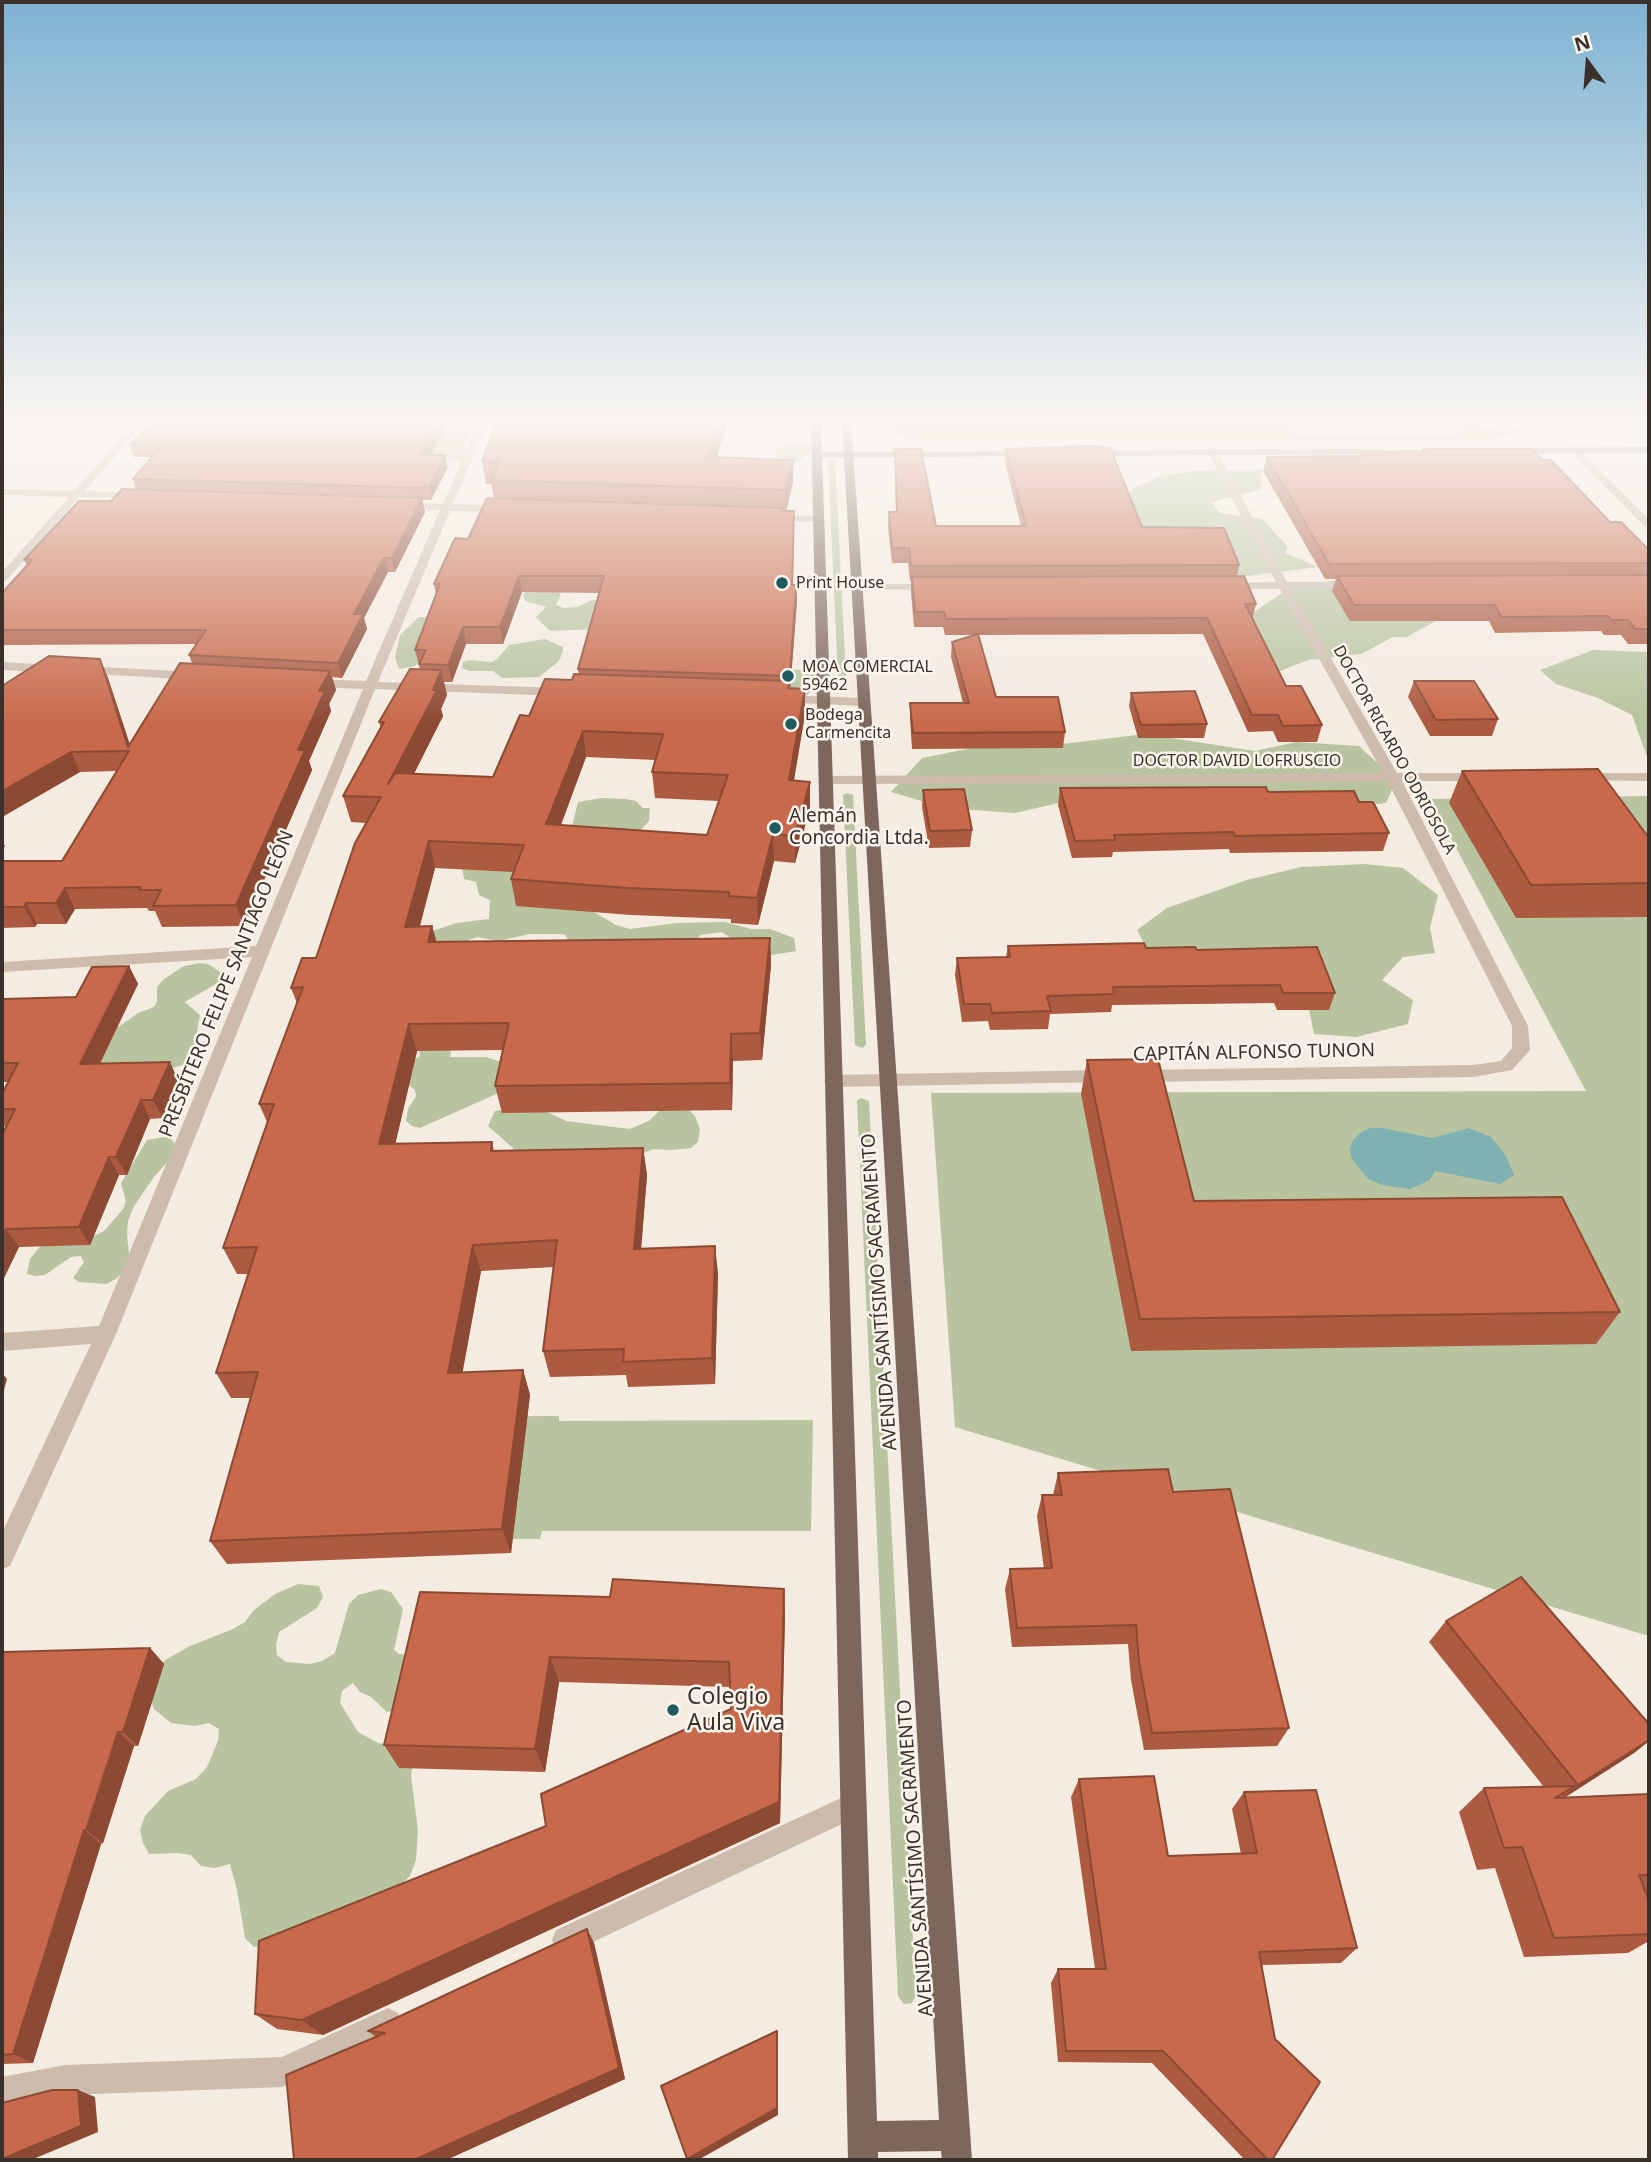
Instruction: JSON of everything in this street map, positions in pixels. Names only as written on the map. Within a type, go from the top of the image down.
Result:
[{"type":"main road","name":"AVENIDA SANTÍSIMO SACRAMENTO","points":[[818,523],[863,2149]]},
{"type":"main road","name":"AVENIDA SANTÍSIMO SACRAMENTO","points":[[853,523],[956,2148]]},
{"type":"main road","points":[[863,2149],[956,2148]]},
{"type":"street","points":[[2,579],[50,523]]},
{"type":"street","name":"PRESBÍTERO FELIPE SANTIAGO LEÓN","points":[[2,1558],[106,1334],[439,523]]},
{"type":"street","name":"DOCTOR RICARDO ODRIOSOLA","points":[[1250,523],[1393,778],[1520,1026],[1521,1050],[1506,1066]]},
{"type":"street","points":[[1214,586],[1364,585]]},
{"type":"street","points":[[857,587],[953,587]]},
{"type":"street","points":[[2,666],[207,677]]},
{"type":"street","points":[[303,682],[577,693]]},
{"type":"street","points":[[768,699],[863,702]]},
{"type":"street","points":[[1568,777],[1649,776]]},
{"type":"street","name":"DOCTOR DAVID LOFRUSCIO","points":[[825,780],[1501,777]]},
{"type":"street","points":[[2,967],[264,951]]},
{"type":"street","name":"CAPITÁN ALFONSO TUNON","points":[[833,1081],[1474,1071],[1506,1066]]},
{"type":"street","points":[[2,1342],[106,1334]]},
{"type":"street","points":[[543,1950],[854,1805]]},
{"type":"street","points":[[2,2092],[65,2080],[283,2072],[407,2014]]},
{"type":"green space","points":[[831,523],[838,523],[846,677],[838,677]]},
{"type":"green space","points":[[1128,523],[1266,523],[1288,547],[1285,553],[1318,567],[1231,578]]},
{"type":"green space","points":[[1346,578],[1439,619],[1407,637],[1393,637],[1361,654],[1308,660],[1270,675],[1214,639],[1288,589]]},
{"type":"green space","points":[[531,587],[559,592],[561,594],[556,605],[564,608],[577,607],[592,600],[611,600],[597,629],[550,631],[536,617],[546,607],[525,601],[523,594]]},
{"type":"green space","points":[[419,617],[430,617],[432,649],[415,666],[399,669],[395,658],[400,635]]},
{"type":"green space","points":[[545,639],[563,647],[563,651],[559,661],[539,677],[502,678],[493,671],[469,671],[462,668],[463,662],[469,660],[492,662],[509,645]]},
{"type":"green space","points":[[1593,650],[1649,652],[1649,762],[1632,715],[1598,698],[1556,684],[1540,670]]},
{"type":"green space","points":[[790,669],[820,673],[819,684],[801,701],[742,678]]},
{"type":"green space","points":[[1145,734],[1255,751],[1296,742],[1359,746],[1396,780],[1386,803],[1322,810],[1067,801],[1015,813],[945,808],[891,792],[922,758],[982,746],[1062,744]]},
{"type":"green space","points":[[843,795],[853,795],[866,1045],[862,1048],[855,1045]]},
{"type":"green space","points":[[1649,796],[1649,1636],[955,1427],[931,1093],[1586,1091],[1430,799]]},
{"type":"green space","points":[[601,798],[636,801],[643,808],[650,808],[649,821],[635,836],[587,908],[616,925],[630,929],[677,923],[725,922],[751,929],[770,929],[794,938],[796,951],[742,960],[732,939],[722,932],[700,935],[692,944],[570,950],[566,935],[560,934],[530,934],[498,941],[477,937],[469,940],[462,949],[413,940],[457,923],[489,919],[490,900],[479,895],[476,882],[464,879],[462,866],[571,831],[578,802]]},
{"type":"green space","points":[[1365,864],[1403,868],[1438,895],[1430,928],[1435,953],[1403,957],[1382,980],[1413,1000],[1408,1024],[1356,1037],[1314,1034],[1297,951],[1155,965],[1137,930],[1167,908],[1247,880],[1301,867]]},
{"type":"green space","points":[[208,964],[228,977],[185,1002],[200,1015],[193,1054],[201,1060],[2,1115],[2,1087],[11,1087],[111,1032],[138,1013],[154,1007],[157,987],[164,979],[184,966]]},
{"type":"green space","points":[[452,1041],[450,1057],[486,1057],[501,1062],[503,1091],[420,1128],[412,1126],[406,1121],[408,1109],[416,1096],[415,1090],[410,1086],[402,1089],[412,1061],[420,1056],[419,1050]]},
{"type":"green space","points":[[861,1098],[869,1101],[916,1995],[912,2003],[904,2004],[898,1996],[857,1101]]},
{"type":"green space","points":[[685,1106],[695,1116],[700,1129],[698,1142],[691,1148],[653,1149],[644,1153],[633,1164],[513,1161],[513,1148],[488,1126],[495,1111],[519,1107],[541,1109],[566,1121],[630,1129],[649,1121],[661,1109]]},
{"type":"green space","points":[[170,1136],[178,1150],[154,1177],[134,1206],[128,1221],[127,1235],[130,1264],[117,1278],[107,1284],[79,1282],[73,1278],[84,1262],[81,1256],[71,1257],[45,1275],[27,1274],[30,1259],[41,1245],[94,1236],[104,1231],[123,1209],[126,1201],[121,1183],[147,1140]]},
{"type":"green space","points":[[559,1416],[559,1421],[813,1420],[811,1531],[542,1531],[540,1539],[268,1539],[305,1417]]},
{"type":"green space","points":[[298,1584],[319,1586],[323,1597],[317,1608],[279,1632],[277,1655],[286,1662],[310,1664],[335,1653],[349,1604],[358,1595],[381,1589],[391,1592],[403,1609],[394,1650],[399,1654],[409,1655],[400,1709],[387,1712],[371,1697],[360,1692],[353,1683],[342,1691],[340,1703],[358,1732],[378,1743],[389,1745],[414,1761],[411,1775],[418,1830],[416,1860],[410,1876],[385,1900],[284,1944],[254,1947],[245,1938],[230,1864],[215,1868],[201,1866],[191,1855],[149,1854],[143,1843],[140,1830],[145,1816],[168,1791],[196,1779],[207,1767],[218,1741],[219,1729],[209,1723],[195,1726],[171,1723],[154,1709],[150,1697],[155,1670],[165,1660],[190,1646],[233,1629],[245,1622],[254,1610],[275,1594]]},
{"type":"water","points":[[1370,1128],[1432,1138],[1469,1128],[1491,1137],[1506,1156],[1514,1175],[1500,1184],[1435,1171],[1430,1180],[1410,1189],[1382,1185],[1368,1179],[1352,1159],[1350,1149],[1353,1140]]},
{"type":"building","points":[[59,523],[410,523],[392,558],[384,558],[354,614],[363,614],[338,663],[189,655],[206,630],[2,630],[2,593],[32,560],[24,560]]},
{"type":"building","points":[[475,523],[794,523],[792,585],[796,585],[790,676],[578,669],[604,576],[519,576],[500,627],[463,627],[448,665],[419,664],[426,650],[415,650],[440,584],[434,584],[455,538],[468,539]]},
{"type":"building","points":[[890,523],[1026,526],[1025,523],[1140,523],[1142,527],[1224,528],[1239,565],[911,566],[909,548],[892,548]]},
{"type":"building","points":[[1305,523],[1622,523],[1649,550],[1649,563],[1329,564]]},
{"type":"building","points":[[1649,575],[1649,629],[1635,629],[1628,620],[1611,620],[1608,616],[1501,617],[1495,605],[1354,605],[1337,576]]},
{"type":"building","points":[[1244,576],[1256,604],[1245,604],[1286,686],[1301,686],[1322,725],[1283,726],[1278,715],[1252,715],[1207,618],[946,619],[944,612],[915,612],[912,577]]},
{"type":"building","points":[[978,634],[996,697],[1058,697],[1065,732],[913,733],[910,703],[969,703],[952,642]]},
{"type":"building","points":[[49,656],[100,659],[128,747],[180,663],[330,671],[319,691],[325,691],[298,750],[305,750],[236,905],[153,906],[161,890],[139,890],[141,887],[65,888],[56,903],[26,903],[24,907],[2,907],[2,861],[62,861],[129,751],[71,752],[2,791],[2,686]]},
{"type":"building","points":[[410,669],[441,670],[433,690],[437,690],[388,784],[395,773],[493,777],[520,715],[529,716],[545,679],[572,680],[574,674],[789,681],[788,688],[805,689],[789,780],[810,782],[795,836],[773,834],[757,898],[729,896],[729,892],[511,879],[524,845],[429,841],[405,927],[432,926],[428,942],[770,938],[760,1033],[731,1034],[730,1083],[495,1086],[509,1023],[409,1024],[379,1144],[492,1142],[491,1151],[643,1148],[634,1249],[715,1246],[712,1358],[623,1362],[624,1349],[543,1351],[557,1240],[473,1245],[448,1373],[523,1370],[502,1529],[210,1541],[258,1372],[216,1373],[257,1247],[223,1248],[274,1104],[259,1104],[303,987],[291,988],[302,958],[316,958],[355,843],[381,797],[343,796],[384,722],[379,722]],"holes":[[[583,731],[663,734],[652,772],[728,775],[707,835],[546,824]]]},
{"type":"building","points":[[1414,681],[1474,681],[1498,719],[1436,720]]},
{"type":"building","points":[[1195,691],[1207,724],[1141,725],[1131,693]]},
{"type":"building","points":[[1598,769],[1649,838],[1649,883],[1531,885],[1462,771]]},
{"type":"building","points":[[1266,787],[1268,792],[1354,791],[1359,802],[1373,802],[1389,833],[1235,836],[1233,832],[1114,835],[1115,840],[1075,841],[1060,788]]},
{"type":"building","points":[[964,789],[972,830],[930,831],[923,790]]},
{"type":"building","points":[[1144,943],[1146,948],[1195,947],[1197,950],[1317,947],[1335,993],[1283,993],[1280,985],[1113,987],[1114,994],[1047,996],[1051,1011],[992,1013],[990,1004],[964,1004],[957,958],[1010,957],[1008,946]]},
{"type":"building","points":[[129,966],[80,1064],[170,1062],[153,1100],[141,1100],[116,1157],[109,1157],[79,1227],[6,1229],[2,1238],[2,1135],[15,1109],[2,1109],[2,1094],[18,1063],[2,1063],[2,1001],[76,997],[92,967]]},
{"type":"building","points":[[1158,1059],[1194,1201],[1562,1197],[1620,1312],[1140,1319],[1087,1060]]},
{"type":"building","points":[[1168,1469],[1173,1492],[1230,1489],[1289,1728],[1152,1733],[1139,1662],[1136,1625],[1017,1628],[1010,1569],[1052,1568],[1042,1495],[1062,1495],[1058,1473]]},
{"type":"building","points":[[1521,1577],[1649,1724],[1649,1740],[1578,1785],[1446,1621]]},
{"type":"building","points":[[613,1579],[784,1589],[779,1802],[302,2020],[255,2014],[259,1941],[546,1826],[541,1794],[731,1709],[729,1662],[550,1657],[535,1749],[384,1745],[420,1592],[610,1597]]},
{"type":"building","points":[[150,1648],[123,1732],[118,1732],[84,1830],[13,2054],[2,2055],[2,1656],[4,1652]]},
{"type":"building","points":[[1154,1776],[1168,1856],[1257,1853],[1244,1792],[1316,1790],[1357,1948],[1259,1952],[1275,2039],[1320,2082],[1272,2160],[1268,2160],[1163,2051],[1066,2051],[1058,1969],[1106,1969],[1079,1779]]},
{"type":"building","points":[[1575,1786],[1555,1798],[1649,1794],[1649,1875],[1639,1875],[1649,1901],[1649,1934],[1554,1938],[1522,1847],[1504,1848],[1484,1788]]},
{"type":"building","points":[[587,1929],[619,2068],[414,2160],[294,2160],[286,2075],[385,2033],[368,2031]]},
{"type":"building","points":[[777,2031],[777,2108],[687,2159],[661,2086]]},
{"type":"building","points":[[52,2090],[78,2090],[81,2126],[2,2159],[2,2103]]},
{"type":"place","name":"Print House","points":[[782,583]]},
{"type":"place","name":"MOA COMERCIAL 59462","points":[[788,676]]},
{"type":"place","name":"Bodega Carmencita","points":[[791,724]]},
{"type":"place","name":"Alemán Concordia Ltda.","points":[[775,828]]},
{"type":"place","name":"Colegio Aula Viva","points":[[673,1710]]}]
